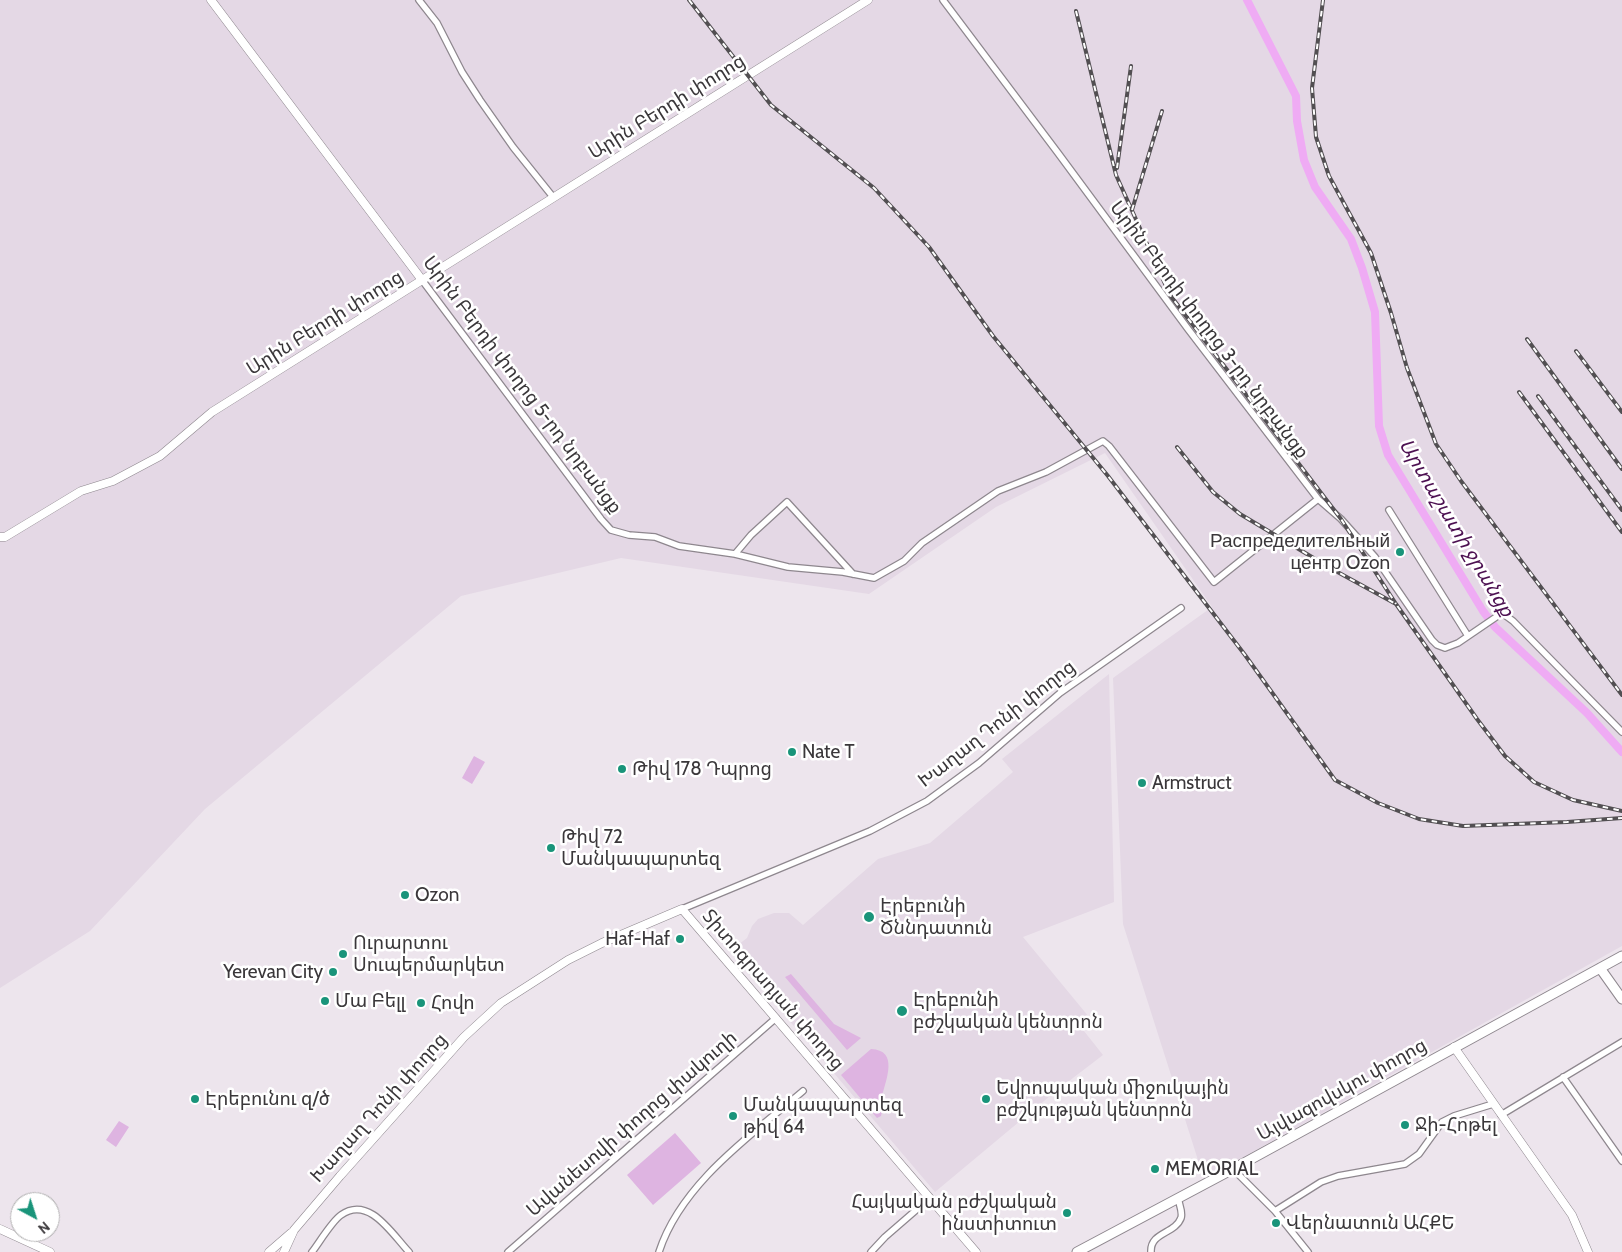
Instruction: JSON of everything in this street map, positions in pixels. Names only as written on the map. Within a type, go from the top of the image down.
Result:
[{"type":"main road","name":"Այվազովսկու փողոց","points":[[1077,1252],[1233,1169],[1622,956]]},
{"type":"main road","points":[[1600,968],[1622,999]]},
{"type":"street","name":"Արին Բերդի փողոց 5-րդ նրբանցք","points":[[211,0],[611,530],[629,535],[655,538],[678,546],[735,554],[788,567],[843,572],[874,578],[904,561],[922,543],[998,491],[1046,472],[1103,441],[1109,446],[1214,582],[1318,499]]},
{"type":"street","points":[[420,0],[437,23],[462,72],[486,108],[513,147],[553,197]]},
{"type":"street","name":"Արին Բերդի փողոց","points":[[0,537],[5,537],[82,491],[113,481],[160,456],[212,412],[868,0]]},
{"type":"street","name":"Արին Բերդի փողոց 3-րդ նրբանցք","points":[[943,0],[1188,329],[1318,499],[1341,519],[1375,557],[1432,640],[1444,648],[1458,643],[1502,613],[1513,621],[1622,732]]},
{"type":"street","points":[[735,554],[751,535],[787,502],[854,574]]},
{"type":"street","points":[[1389,510],[1468,636]]},
{"type":"street","name":"Խաղաղ Դոնի փողոց","points":[[284,1252],[294,1230],[340,1176],[464,1037],[501,1003],[568,960],[602,943],[870,832],[927,801],[979,763],[1060,693],[1181,608]]},
{"type":"street","name":"Տիտոգրադյան փողոց","points":[[682,909],[976,1252]]},
{"type":"street","name":"Ավանեսովի փողոց փակուղի","points":[[508,1252],[776,1018]]},
{"type":"street","points":[[1501,1115],[1622,1042]]},
{"type":"street","points":[[1454,1047],[1572,1215],[1588,1252]]},
{"type":"street","points":[[1563,1077],[1622,1161]]},
{"type":"street","points":[[659,1252],[671,1223],[699,1183],[803,1091]]},
{"type":"street","points":[[1275,1211],[1321,1182],[1338,1176],[1405,1164],[1419,1154],[1442,1122],[1454,1116],[1493,1104]]},
{"type":"street","points":[[1233,1169],[1275,1211],[1308,1252]]},
{"type":"street","points":[[871,1252],[930,1198]]},
{"type":"street","points":[[1151,1252],[1150,1246],[1155,1238],[1177,1224],[1182,1216],[1178,1198]]},
{"type":"street","points":[[312,1252],[340,1216],[350,1210],[358,1209],[368,1211],[376,1216],[409,1252]]},
{"type":"street","points":[[0,1229],[50,1252]]},
{"type":"street","points":[[270,1252],[294,1230]]},
{"type":"shaded area","points":[[0,0],[1622,0],[1622,946],[1204,1179],[1123,924],[1113,678],[1212,607],[1105,453],[996,507],[869,594],[621,558],[461,596],[205,809],[90,931],[0,988]]},
{"type":"shaded area","points":[[1109,674],[1114,902],[1023,937],[1089,1017],[1080,1026],[1103,1055],[1056,1091],[935,1192],[730,951],[747,938],[752,926],[758,919],[774,913],[789,913],[803,925],[878,859],[930,843],[1013,772],[1002,759]]},
{"type":"shaded area","points":[[474,756],[485,762],[472,784],[462,778]]},
{"type":"shaded area","points":[[791,974],[834,1024],[861,1038],[847,1050],[785,977]]},
{"type":"shaded area","points":[[871,1049],[880,1051],[885,1055],[889,1067],[882,1096],[881,1116],[877,1118],[841,1075]]},
{"type":"shaded area","points":[[119,1121],[129,1127],[116,1147],[106,1140]]},
{"type":"shaded area","points":[[675,1133],[701,1163],[653,1205],[627,1175]]},
{"type":"waterway","name":"Արտաշատի ջրանցք","points":[[1247,0],[1296,96],[1297,121],[1304,160],[1315,187],[1351,239],[1362,268],[1375,312],[1379,426],[1388,455],[1483,611],[1495,627],[1587,713],[1622,752]]},
{"type":"railway","points":[[689,0],[771,105],[874,188],[929,247],[993,336],[1108,476],[1245,655],[1335,780],[1378,803],[1419,819],[1463,826],[1622,818]]},
{"type":"railway","points":[[1323,0],[1312,88],[1316,137],[1329,176],[1371,253],[1407,368],[1436,444],[1461,481],[1622,695]]},
{"type":"railway","points":[[1076,11],[1116,175],[1170,295],[1341,519],[1396,604]]},
{"type":"railway","points":[[1117,168],[1131,66]]},
{"type":"railway","points":[[1132,210],[1162,111]]},
{"type":"railway","points":[[1527,339],[1622,469]]},
{"type":"railway","points":[[1576,351],[1622,412]]},
{"type":"railway","points":[[1519,392],[1622,532]]},
{"type":"railway","points":[[1538,396],[1622,510]]},
{"type":"railway","points":[[1177,447],[1213,492],[1240,514],[1332,569],[1396,604],[1505,756],[1534,782],[1573,800],[1622,811]]},
{"type":"place","name":"Распределительный центр Ozon","points":[[1400,552]]},
{"type":"place","name":"Nate T","points":[[792,752]]},
{"type":"place","name":"Թիվ 178 Դպրոց","points":[[622,769]]},
{"type":"place","name":"Armstruct","points":[[1142,783]]},
{"type":"place","name":"Թիվ 72 Մանկապարտեզ","points":[[551,848]]},
{"type":"place","name":"Ozon","points":[[405,895]]},
{"type":"place","name":"Էրեբունի Ծննդատուն","points":[[869,917]]},
{"type":"place","name":"Haf-Haf","points":[[680,939]]},
{"type":"place","name":"Ուրարտու Սուպերմարկետ","points":[[343,954]]},
{"type":"place","name":"Yerevan City","points":[[333,972]]},
{"type":"place","name":"Մա Բելլ","points":[[325,1001]]},
{"type":"place","name":"Հովո","points":[[421,1003]]},
{"type":"place","name":"Էրեբունի բժշկական կենտրոն","points":[[902,1011]]},
{"type":"place","name":"Էրեբունու զ/ծ","points":[[195,1099]]},
{"type":"place","name":"Եվրոպական միջուկային բժշկության կենտրոն","points":[[986,1099]]},
{"type":"place","name":"Մանկապարտեզ թիվ 64","points":[[733,1116]]},
{"type":"place","name":"Ջի-Հոթել","points":[[1405,1125]]},
{"type":"place","name":"MEMORIAL","points":[[1155,1169]]},
{"type":"place","name":"Հայկական բժշկական ինստիտուտ","points":[[1067,1213]]},
{"type":"place","name":"Վերնատուն ԱՀՔԵ","points":[[1276,1223]]}]
